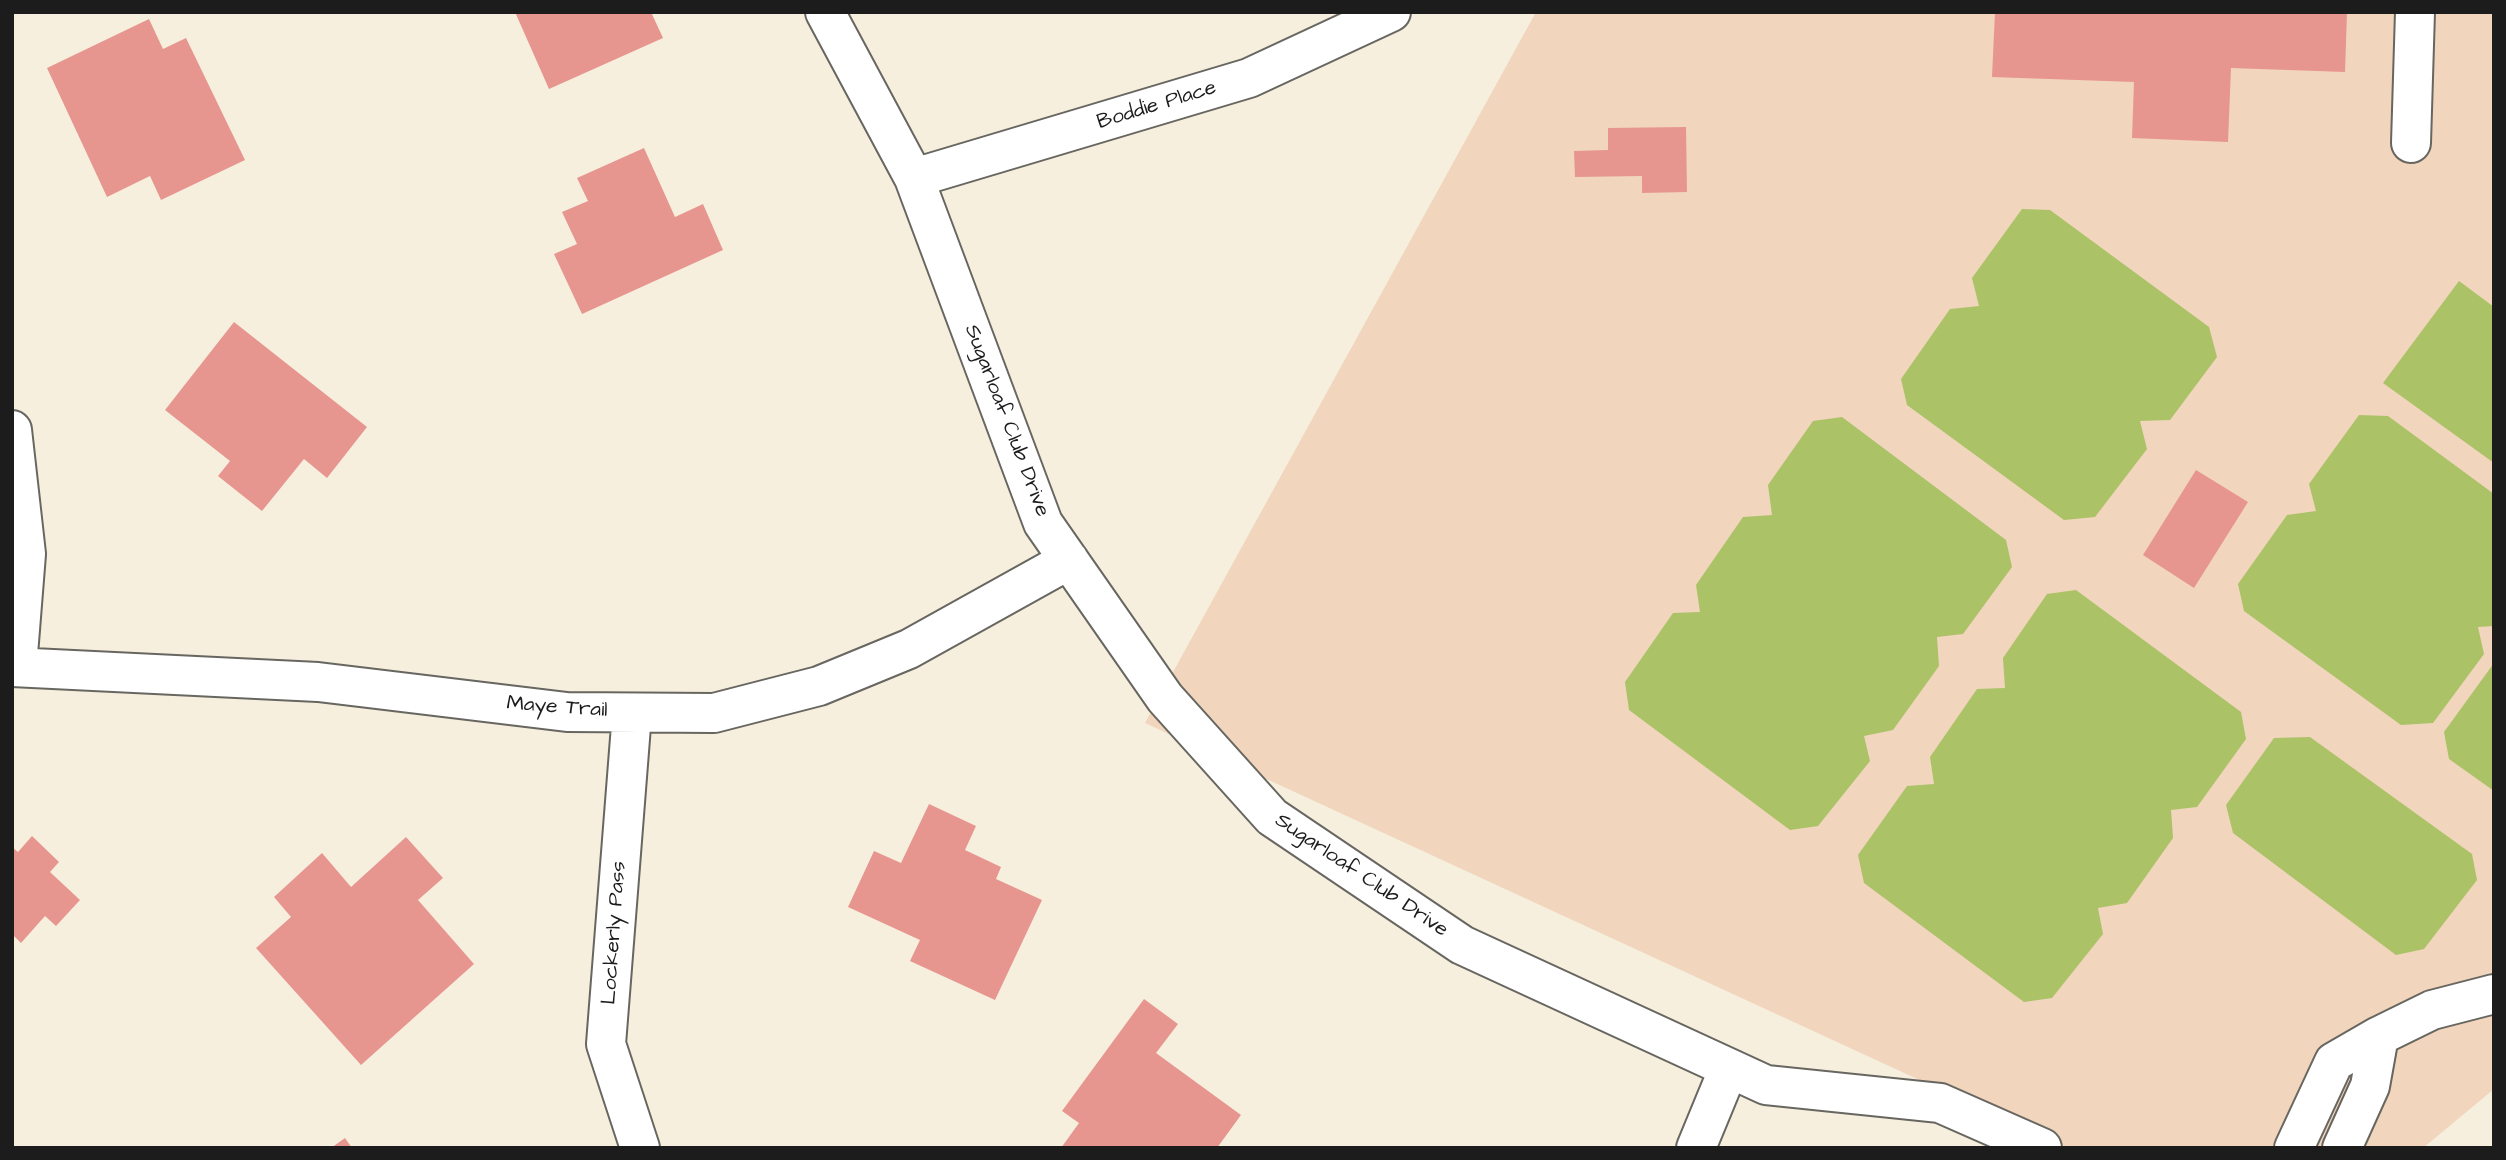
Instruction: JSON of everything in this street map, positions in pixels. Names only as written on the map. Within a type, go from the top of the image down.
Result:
[{"type":"street","name":"Sugarloaf Club Drive","points":[[825,12],[914,178],[1043,523],[1165,698],[1272,817],[1462,945],[1766,1085],[1940,1103],[2042,1148]]},
{"type":"street","name":"Boddie Place","points":[[914,178],[1249,79],[1391,12]]},
{"type":"street","points":[[2411,143],[2415,12]]},
{"type":"street","points":[[12,430],[26,554],[15,667]]},
{"type":"street","name":"Maye Trail","points":[[15,667],[318,682],[567,712],[714,713],[819,686],[909,649],[1069,559]]},
{"type":"street","name":"Lockerly Pass","points":[[632,713],[606,1044],[640,1148]]},
{"type":"street","points":[[2294,1148],[2334,1062],[2432,1010],[2494,994]]},
{"type":"street","points":[[2342,1148],[2370,1086],[2379,1036]]},
{"type":"street","points":[[1696,1148],[1729,1068]]},
{"type":"shaded area","points":[[1536,12],[2494,12],[2494,1089],[2423,1148],[2067,1148],[1145,723]]},
{"type":"green space","points":[[2022,209],[2050,210],[2209,327],[2217,357],[2170,420],[2140,421],[2147,449],[2095,517],[2064,520],[1907,405],[1901,379],[1950,309],[1979,306],[1972,278]]},
{"type":"green space","points":[[2459,281],[2494,307],[2494,463],[2383,383]]},
{"type":"green space","points":[[2359,415],[2388,416],[2494,494],[2494,626],[2478,627],[2484,654],[2433,723],[2401,725],[2244,611],[2238,584],[2287,515],[2316,511],[2309,484]]},
{"type":"green space","points":[[1842,417],[2006,540],[2012,567],[1963,634],[1937,637],[1939,666],[1893,730],[1864,736],[1870,761],[1818,826],[1790,830],[1629,710],[1625,682],[1673,613],[1700,612],[1696,585],[1743,517],[1772,515],[1768,485],[1813,421]]},
{"type":"green space","points":[[2076,590],[2241,712],[2246,739],[2197,807],[2171,810],[2173,838],[2127,903],[2098,908],[2103,934],[2052,998],[2024,1002],[1864,883],[1858,855],[1907,786],[1934,784],[1930,757],[1977,689],[2005,688],[2003,658],[2047,594]]},
{"type":"green space","points":[[2494,663],[2494,791],[2449,759],[2444,732]]},
{"type":"green space","points":[[2310,737],[2472,854],[2477,880],[2424,949],[2396,955],[2233,833],[2226,805],[2274,738]]},
{"type":"building","points":[[515,12],[651,12],[663,38],[549,89]]},
{"type":"building","points":[[1995,12],[2347,12],[2345,72],[2231,68],[2228,142],[2132,138],[2134,82],[1992,77]]},
{"type":"building","points":[[149,19],[163,49],[186,38],[245,160],[161,200],[150,176],[107,197],[47,68]]},
{"type":"building","points":[[1686,127],[1687,192],[1642,193],[1642,176],[1575,177],[1574,151],[1608,150],[1608,128]]},
{"type":"building","points":[[644,148],[675,217],[703,204],[723,250],[582,314],[554,254],[577,244],[562,212],[588,201],[577,178]]},
{"type":"building","points":[[234,322],[367,427],[327,478],[304,459],[262,511],[218,476],[230,461],[165,410]]},
{"type":"building","points":[[2196,470],[2248,502],[2194,588],[2143,555]]},
{"type":"building","points":[[929,804],[976,826],[965,850],[1001,867],[996,879],[1042,900],[995,1000],[910,961],[920,940],[848,907],[874,851],[901,863]]},
{"type":"building","points":[[32,836],[59,862],[50,872],[80,900],[56,926],[45,916],[21,943],[12,934],[12,847],[18,852]]},
{"type":"building","points":[[406,837],[443,878],[418,900],[474,964],[361,1065],[256,948],[291,917],[274,897],[322,853],[351,887]]},
{"type":"building","points":[[1144,999],[1178,1024],[1156,1053],[1241,1115],[1217,1148],[1061,1148],[1079,1123],[1062,1111]]},
{"type":"building","points":[[345,1138],[352,1148],[331,1148]]}]
